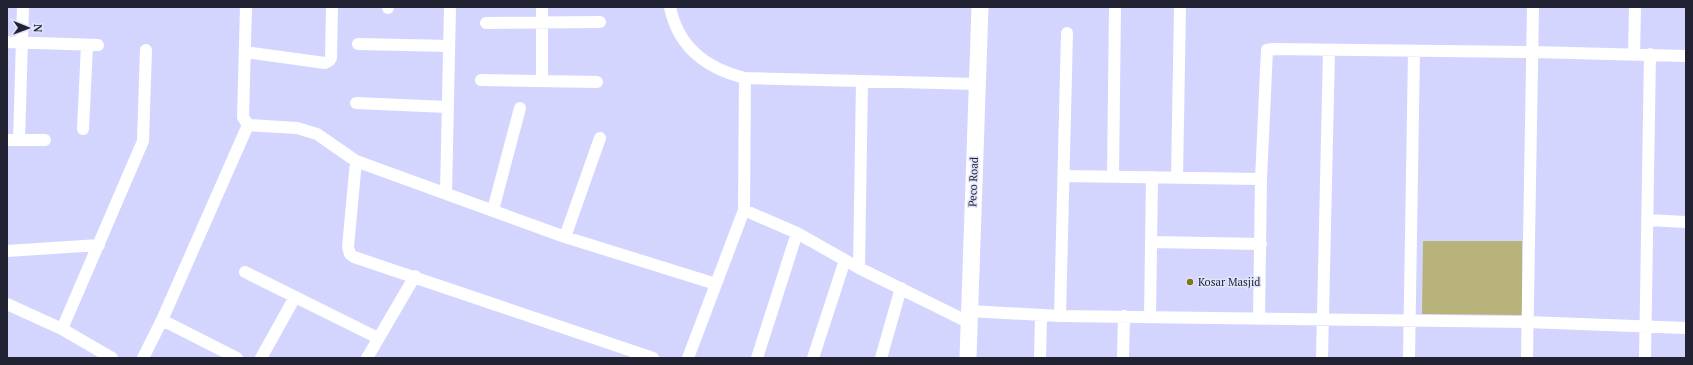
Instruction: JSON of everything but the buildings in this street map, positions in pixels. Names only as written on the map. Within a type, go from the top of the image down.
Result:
[{"type":"street","points":[[23,7],[22,43],[13,140],[44,140]]},
{"type":"street","points":[[246,7],[243,117],[248,125]]},
{"type":"street","points":[[245,52],[325,63],[329,61],[331,58],[332,7]]},
{"type":"street","points":[[446,193],[450,7]]},
{"type":"street","points":[[542,7],[542,81]]},
{"type":"street","points":[[670,7],[678,32],[683,41],[692,50],[717,69],[746,78],[977,84]]},
{"type":"street","name":"Peco Road","points":[[968,358],[968,316],[980,7]]},
{"type":"street","points":[[1113,176],[1115,7]]},
{"type":"street","points":[[1177,177],[1180,7]]},
{"type":"street","points":[[1527,358],[1533,7]]},
{"type":"street","points":[[1634,54],[1635,7]]},
{"type":"street","points":[[486,23],[600,22]]},
{"type":"street","points":[[1060,316],[1067,33]]},
{"type":"street","points":[[7,42],[92,45],[83,130]]},
{"type":"street","points":[[358,44],[449,46]]},
{"type":"street","points":[[62,329],[143,141],[146,50]]},
{"type":"street","points":[[1260,318],[1261,179],[1267,50],[1532,52],[1686,56]]},
{"type":"street","points":[[1322,358],[1328,50]]},
{"type":"street","points":[[1409,358],[1414,51]]},
{"type":"street","points":[[1645,358],[1650,54]]},
{"type":"street","points":[[688,358],[744,210],[746,78]]},
{"type":"street","points":[[481,80],[597,82]]},
{"type":"street","points":[[859,268],[862,81]]},
{"type":"street","points":[[356,103],[447,107]]},
{"type":"street","points":[[493,210],[520,108]]},
{"type":"street","points":[[248,125],[297,128],[317,134],[356,161],[565,237],[716,284]]},
{"type":"street","points":[[143,358],[162,320],[248,125]]},
{"type":"street","points":[[565,237],[600,138]]},
{"type":"street","points":[[356,161],[348,246],[350,254],[354,257],[415,276],[653,358]]},
{"type":"street","points":[[1064,176],[1261,179]]},
{"type":"street","points":[[1150,316],[1152,178]]},
{"type":"street","points":[[744,210],[797,233],[859,268],[901,288],[968,316],[1041,315],[1323,318],[1646,325],[1686,328]]},
{"type":"street","points":[[1648,220],[1686,222]]},
{"type":"street","points":[[757,358],[797,233]]},
{"type":"street","points":[[1151,242],[1261,244]]},
{"type":"street","points":[[7,251],[99,245]]},
{"type":"street","points":[[813,358],[845,260]]},
{"type":"street","points":[[245,272],[378,338]]},
{"type":"street","points":[[366,358],[415,276]]},
{"type":"street","points":[[881,358],[901,288]]},
{"type":"street","points":[[261,358],[295,297]]},
{"type":"street","points":[[7,306],[62,329],[112,358]]},
{"type":"street","points":[[1040,358],[1041,315]]},
{"type":"street","points":[[1123,358],[1124,316]]},
{"type":"street","points":[[162,320],[237,358]]},
{"type":"shaded area","points":[[1423,241],[1522,241],[1522,315],[1422,314]]},
{"type":"place","name":"Kosar Masjid","points":[[1190,282]]}]
